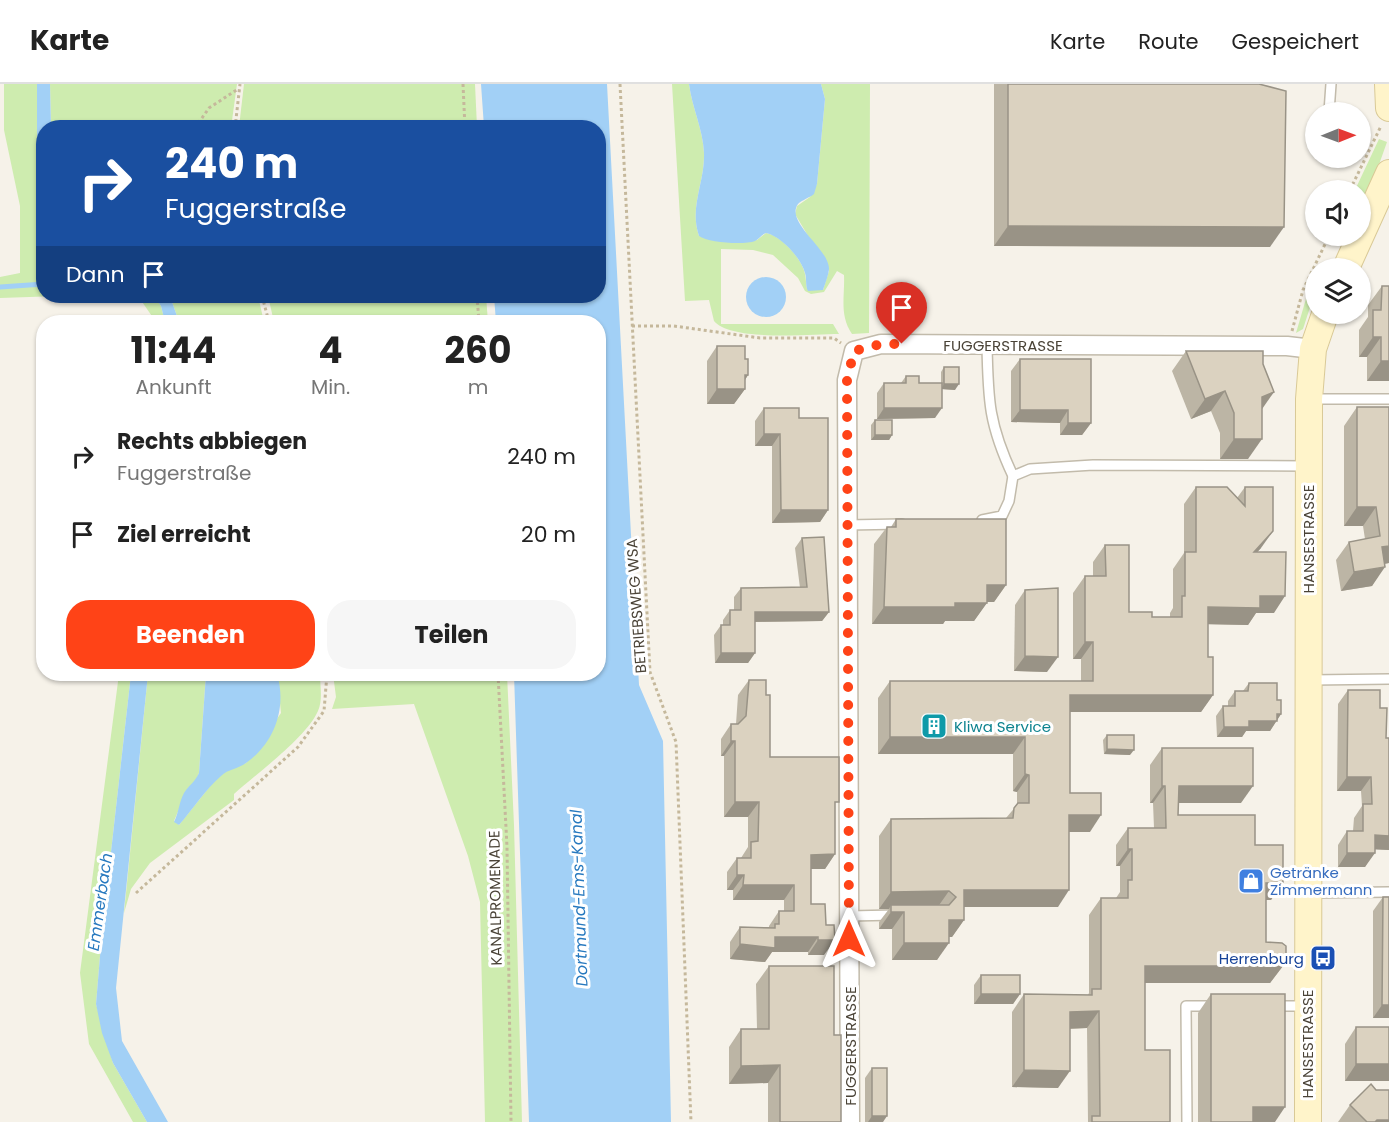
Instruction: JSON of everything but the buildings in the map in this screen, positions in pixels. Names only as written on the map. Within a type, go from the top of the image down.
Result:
[{"type":"main road","points":[[1351,258],[1389,173]]},
{"type":"main road","name":"HANSESTRASSE","points":[[1308,1122],[1309,399],[1313,349],[1322,324]]},
{"type":"street","name":"FUGGERSTRASSE","points":[[850,1122],[847,380],[854,351],[881,344],[1287,346],[1313,349]]},
{"type":"lane","points":[[1330,102],[1331,84]]},
{"type":"lane","points":[[967,521],[1002,516],[1009,501],[1013,476],[997,442],[990,418],[987,345]]},
{"type":"lane","points":[[1309,399],[1389,399]]},
{"type":"lane","points":[[1013,476],[1030,469],[1093,465],[1308,466]]},
{"type":"lane","points":[[848,525],[909,524]]},
{"type":"lane","points":[[1308,680],[1389,679]]},
{"type":"lane","points":[[1308,893],[1389,892]]},
{"type":"lane","points":[[849,916],[904,915]]},
{"type":"lane","points":[[1187,1122],[1186,1006],[1221,1006]]},
{"type":"lane","points":[[1256,1006],[1307,1006]]},
{"type":"path","points":[[236,120],[240,84]]},
{"type":"path","points":[[463,84],[465,120]]},
{"type":"path","name":"BETRIEBSWEG WSA","points":[[620,84],[650,672],[676,742],[691,1122]]},
{"type":"path","points":[[201,120],[209,108],[238,90]]},
{"type":"path","points":[[1354,180],[1384,98]]},
{"type":"path","points":[[632,326],[659,325],[760,338],[834,338],[854,351]]},
{"type":"path","points":[[136,893],[298,747],[324,711],[326,681]]},
{"type":"path","name":"KANALPROMENADE","points":[[498,681],[507,847],[511,1122]]},
{"type":"green space","points":[[4,84],[37,84],[36,297],[0,298],[0,277],[20,273],[20,206],[4,130]]},
{"type":"green space","points":[[50,84],[237,84],[232,120],[51,120]]},
{"type":"green space","points":[[244,84],[475,84],[477,120],[240,120]]},
{"type":"green space","points":[[672,84],[689,84],[702,135],[704,164],[696,205],[696,225],[699,236],[737,242],[757,240],[766,233],[772,235],[785,243],[800,262],[805,274],[807,289],[823,290],[829,271],[795,214],[797,206],[810,197],[817,184],[825,99],[821,84],[870,84],[869,333],[852,334],[848,327],[844,313],[844,275],[837,271],[824,292],[811,294],[805,291],[798,278],[773,255],[753,250],[721,249],[721,324],[833,324],[839,334],[773,335],[737,332],[723,328],[714,321],[709,300],[685,301]]},
{"type":"green space","points":[[1379,139],[1387,142],[1371,182],[1371,180],[1360,180],[1365,168],[1371,168],[1371,156]]},
{"type":"green space","points":[[1305,302],[1305,323],[1303,329],[1296,333]]},
{"type":"green space","points":[[143,303],[159,303],[161,306],[163,315],[151,315]]},
{"type":"green space","points":[[172,303],[260,303],[262,315],[177,315]]},
{"type":"green space","points":[[270,303],[487,303],[487,315],[272,315]]},
{"type":"green space","points":[[118,681],[130,681],[96,1004],[113,1063],[147,1122],[133,1122],[89,1044],[80,973]]},
{"type":"green space","points":[[147,681],[206,681],[199,773],[195,783],[188,788],[174,821],[179,825],[215,780],[226,771],[246,763],[281,713],[278,681],[320,681],[318,711],[303,733],[234,794],[234,800],[150,863],[131,889],[124,913]]},
{"type":"green space","points":[[334,681],[507,681],[514,825],[522,1122],[485,1122],[480,902],[468,856],[414,704],[332,709],[336,697]]},
{"type":"water","points":[[37,84],[50,84],[51,120],[37,120]]},
{"type":"water","name":"Dortmund-Ems-Kanal","points":[[481,84],[607,84],[639,685],[663,741],[671,1122],[529,1122],[514,681],[606,681],[606,315],[495,315],[495,303],[606,303],[606,120],[484,120]]},
{"type":"water","points":[[689,84],[821,84],[825,99],[817,184],[814,194],[798,204],[796,211],[797,219],[802,227],[827,260],[829,270],[823,290],[808,291],[803,267],[790,248],[772,235],[766,233],[755,241],[735,243],[718,242],[699,236],[696,225],[696,205],[704,153],[702,135]]},
{"type":"water","points":[[766,277],[774,278],[780,283],[785,289],[785,305],[780,311],[774,316],[766,317],[758,316],[752,311],[747,305],[746,297],[747,289],[752,283],[758,278]]},
{"type":"water","points":[[159,303],[172,303],[177,315],[163,315]]},
{"type":"water","points":[[130,681],[147,681],[116,988],[122,1041],[168,1122],[147,1122],[113,1063],[102,1033],[96,1004]]},
{"type":"water","points":[[206,681],[279,681],[279,711],[271,735],[256,755],[240,767],[221,776],[204,793],[179,825],[174,822],[182,796],[199,773]]},
{"type":"waterway","points":[[0,287],[36,285]]},
{"type":"place","name":"Kliwa Service","points":[[934,726]]},
{"type":"place","name":"Getränke Zimmermann","points":[[1251,881]]},
{"type":"place","name":"Herrenburg","points":[[1323,958]]},
{"type":"route","points":[[849,939],[847,380],[854,351],[881,344],[902,344]]},
{"type":"water label","name":"Emmerbach","points":[[100,902]]}]
